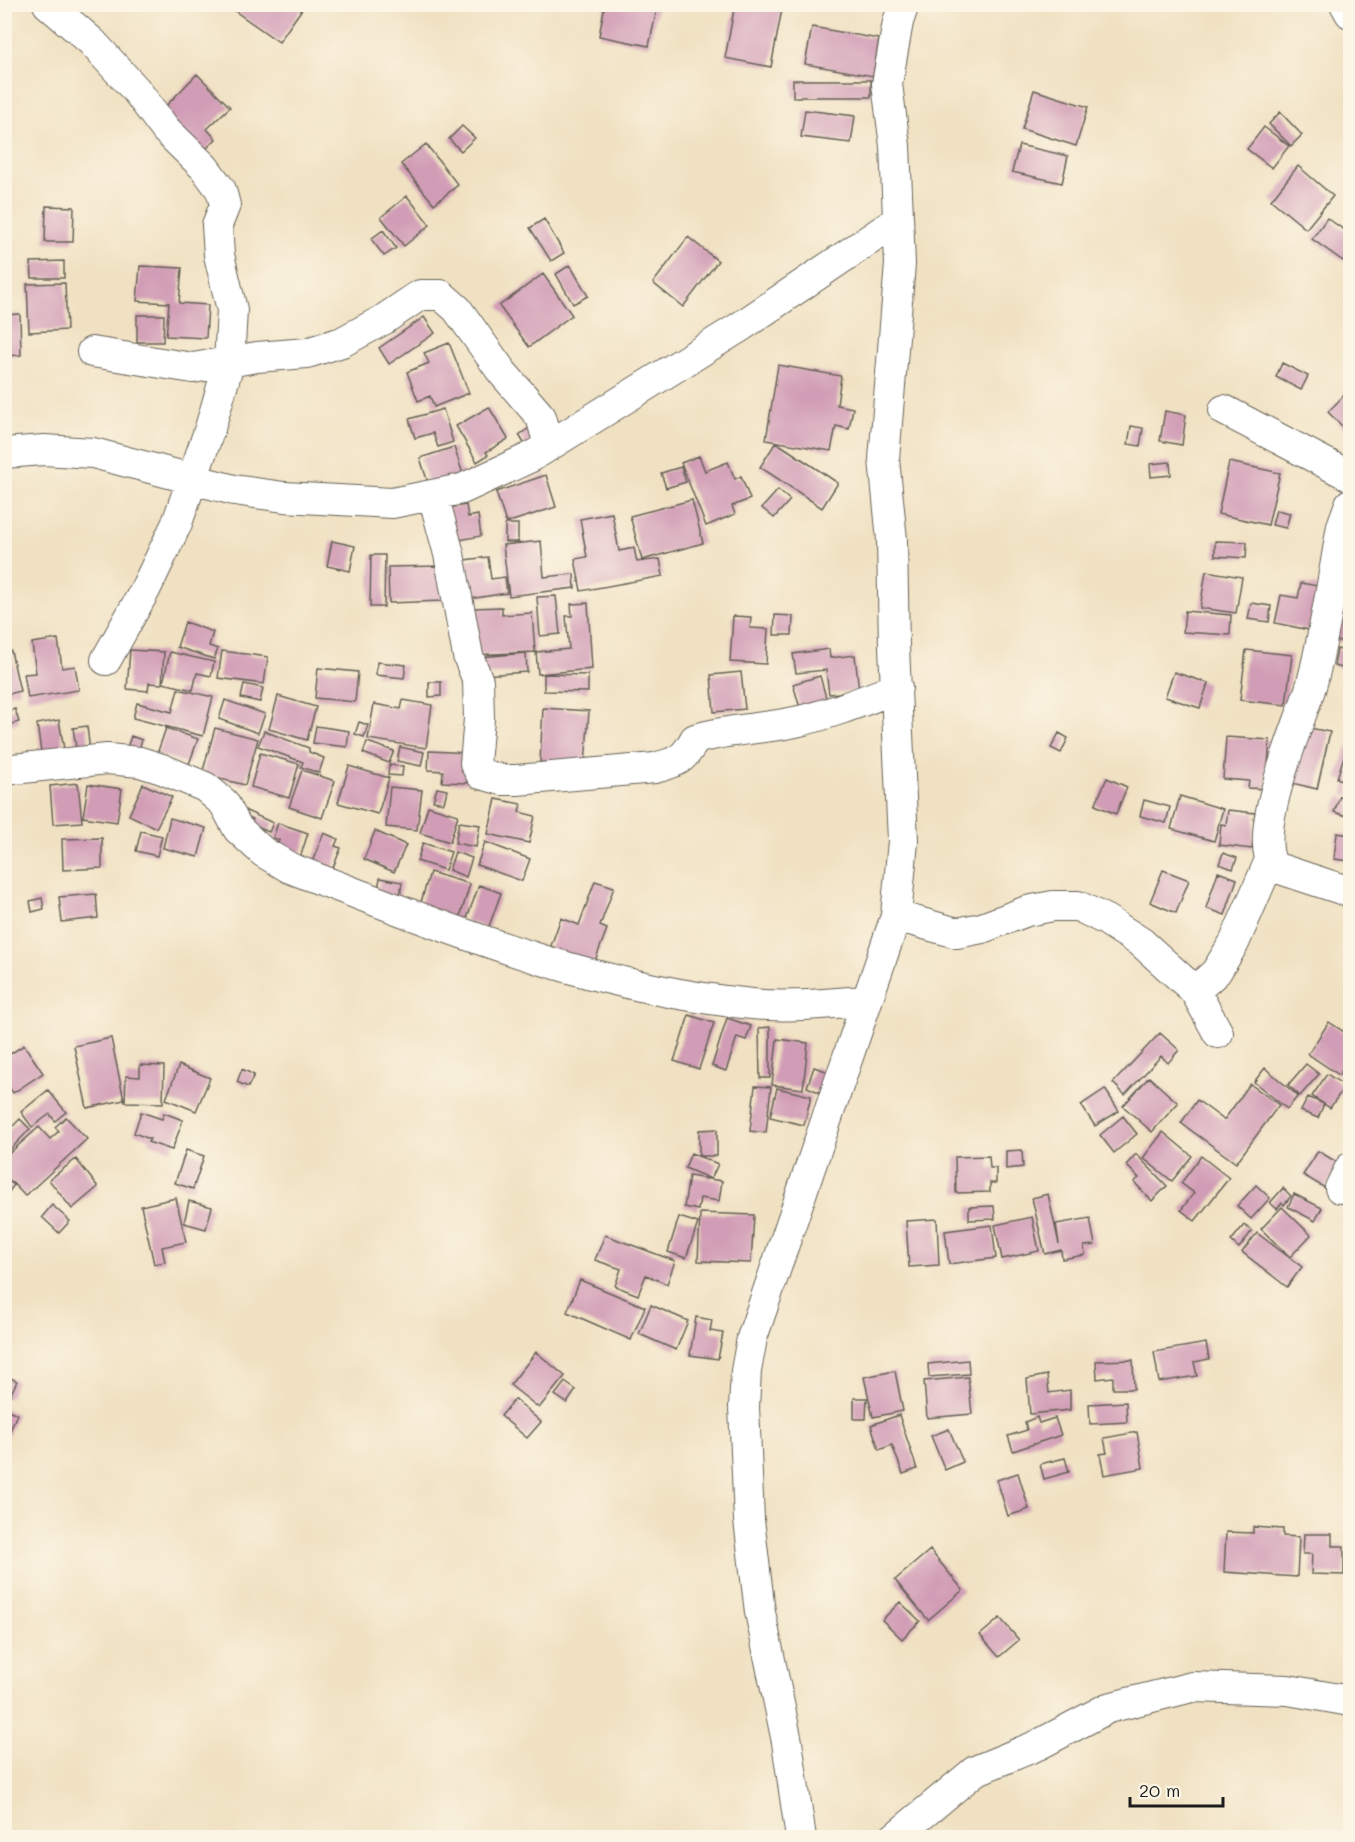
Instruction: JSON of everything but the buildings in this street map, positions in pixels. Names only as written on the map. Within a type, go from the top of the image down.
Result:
[{"type":"street","points":[[48,4],[92,42],[136,90],[166,130],[204,167],[221,190],[225,205],[217,225],[219,255],[232,310],[229,363],[173,532],[145,590],[106,660]]},
{"type":"street","points":[[801,1838],[787,1742],[760,1612],[754,1566],[749,1520],[744,1407],[746,1371],[752,1338],[896,916],[903,841],[892,540],[884,459],[900,264],[895,146],[887,84],[898,22],[904,4]]},
{"type":"street","points":[[1345,4],[1350,13]]},
{"type":"street","points":[[4,453],[44,450],[93,453],[234,490],[284,497],[392,503],[462,489],[531,457],[740,327],[897,221]]},
{"type":"street","points":[[92,352],[193,368],[257,357],[307,353],[342,342],[383,320],[420,295],[441,295],[457,309],[502,372],[541,417],[549,445]]},
{"type":"street","points":[[1224,410],[1350,476]]},
{"type":"street","points":[[433,495],[449,554],[468,656],[478,681],[479,719],[475,763],[481,774],[503,780],[517,780],[655,768],[677,762],[687,753],[695,739],[796,722],[847,708],[897,688]]},
{"type":"street","points":[[1350,504],[1342,526],[1311,684],[1287,750],[1274,799],[1268,839],[1270,860],[1274,867],[1283,872],[1350,892]]},
{"type":"street","points":[[4,770],[106,759],[140,762],[162,769],[205,787],[224,803],[238,829],[263,852],[290,868],[514,951],[603,978],[753,1004],[800,1005],[866,1001]]},
{"type":"street","points":[[1195,991],[1216,972],[1234,943],[1270,860]]},
{"type":"street","points":[[896,916],[957,933],[982,928],[1027,911],[1053,906],[1078,906],[1106,920],[1142,943],[1195,991],[1218,1033]]},
{"type":"street","points":[[894,1838],[975,1771],[1038,1745],[1108,1708],[1192,1687],[1288,1690],[1350,1701]]}]
